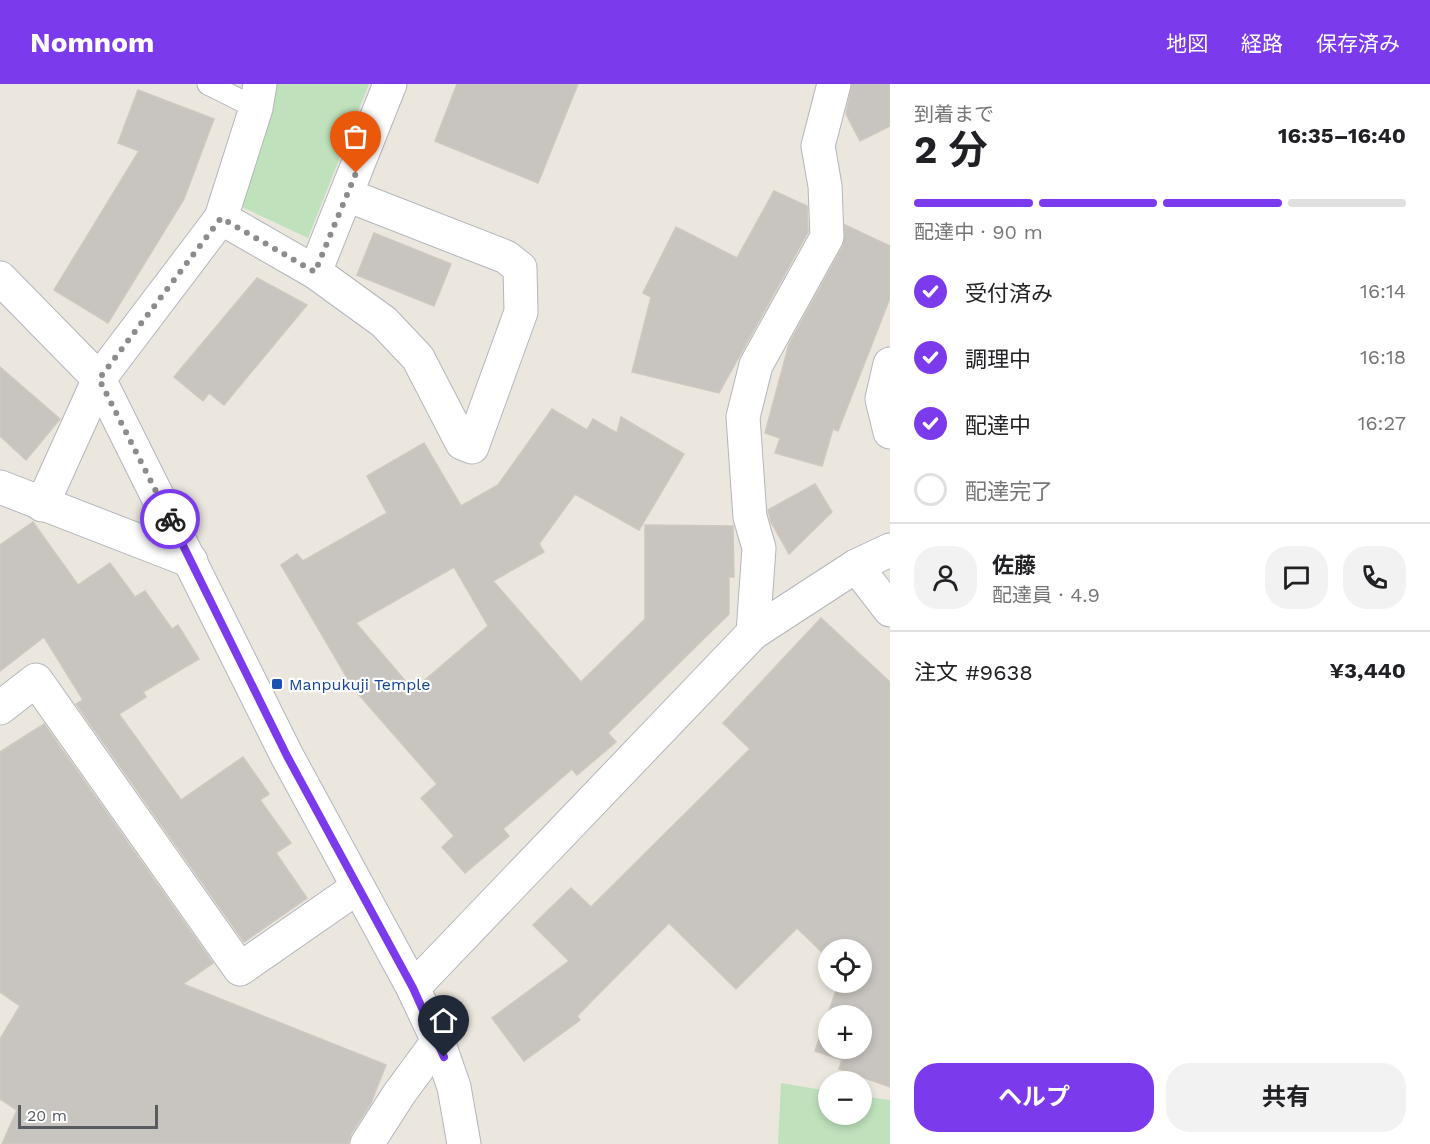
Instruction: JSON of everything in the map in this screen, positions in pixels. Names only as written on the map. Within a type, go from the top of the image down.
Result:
[{"type":"street","points":[[315,272],[390,84]]},
{"type":"street","points":[[753,633],[759,548],[750,517],[743,417],[756,365],[827,237],[825,186],[818,146],[834,84]]},
{"type":"street","points":[[42,505],[99,379],[221,218],[258,96]]},
{"type":"street","points":[[221,218],[315,272],[384,322],[418,358],[462,443],[472,447],[521,312],[520,268],[506,257],[347,195]]},
{"type":"street","points":[[0,278],[99,379],[287,756],[413,988],[438,1041],[454,1087],[467,1142]]},
{"type":"street","points":[[890,364],[882,399],[890,432]]},
{"type":"street","points":[[0,487],[191,561]]},
{"type":"street","points":[[413,988],[753,633],[856,566],[890,550]]},
{"type":"street","points":[[856,566],[890,610]]},
{"type":"street","points":[[0,708],[36,680],[240,969],[358,888]]},
{"type":"street","points":[[367,1144],[399,1094],[438,1041]]},
{"type":"lane","points":[[208,84],[258,96]]},
{"type":"green space","points":[[268,84],[369,84],[308,238],[227,200]]},
{"type":"green space","points":[[781,1083],[818,1089],[818,1125],[872,1125],[872,1098],[890,1100],[890,1144],[778,1144]]},
{"type":"building","points":[[457,84],[578,84],[538,183],[435,141]]},
{"type":"building","points":[[852,84],[890,84],[890,126],[860,141],[846,114]]},
{"type":"building","points":[[138,90],[214,119],[184,199],[108,323],[54,290],[139,151],[118,143]]},
{"type":"building","points":[[774,191],[807,206],[808,232],[719,393],[632,372],[651,297],[643,293],[676,227],[737,258]]},
{"type":"building","points":[[845,225],[890,246],[890,298],[838,431],[833,429],[822,466],[775,453],[780,438],[765,433],[789,344],[843,246]]},
{"type":"building","points":[[374,233],[451,264],[434,306],[357,275]]},
{"type":"building","points":[[257,278],[307,305],[224,405],[209,393],[203,401],[174,377]]},
{"type":"building","points":[[0,367],[60,419],[26,460],[0,436]]},
{"type":"building","points":[[552,409],[587,430],[593,419],[617,433],[621,417],[684,454],[639,530],[575,494],[539,544],[544,552],[493,581],[581,682],[645,619],[645,525],[733,526],[734,577],[729,577],[729,614],[608,733],[616,742],[577,775],[572,769],[503,829],[509,836],[465,873],[442,847],[454,836],[421,798],[437,784],[353,688],[281,565],[297,554],[303,561],[387,513],[367,476],[424,443],[461,506],[498,485]],"holes":[[[454,567],[488,626],[413,690],[356,623]]]},
{"type":"building","points":[[815,484],[832,512],[789,554],[771,522],[768,510]]},
{"type":"building","points":[[33,522],[78,585],[110,563],[135,597],[145,591],[172,629],[178,625],[199,659],[143,692],[146,697],[119,714],[181,800],[243,757],[269,794],[260,800],[291,843],[276,853],[307,898],[244,942],[76,704],[83,700],[44,637],[0,671],[0,545]]},
{"type":"building","points":[[821,618],[890,682],[890,1087],[872,1081],[872,1071],[839,1069],[842,1060],[839,1059],[872,1059],[872,1005],[831,1005],[835,993],[872,993],[872,939],[818,939],[818,948],[797,928],[736,989],[669,923],[577,1016],[580,1020],[524,1061],[492,1018],[569,961],[533,925],[571,888],[591,907],[750,749],[723,723]]},
{"type":"building","points":[[44,724],[213,963],[183,984],[386,1065],[371,1103],[351,1134],[348,1144],[2,1144],[17,1110],[0,1099],[0,1039],[20,1006],[0,992],[0,752]]},
{"type":"way so far","points":[[170,519],[99,379],[221,218],[315,272],[356,173]]},
{"type":"place","name":"Manpukuji Temple","points":[[277,684]]},
{"type":"route","points":[[170,519],[287,756],[413,988],[444,1057]]}]
